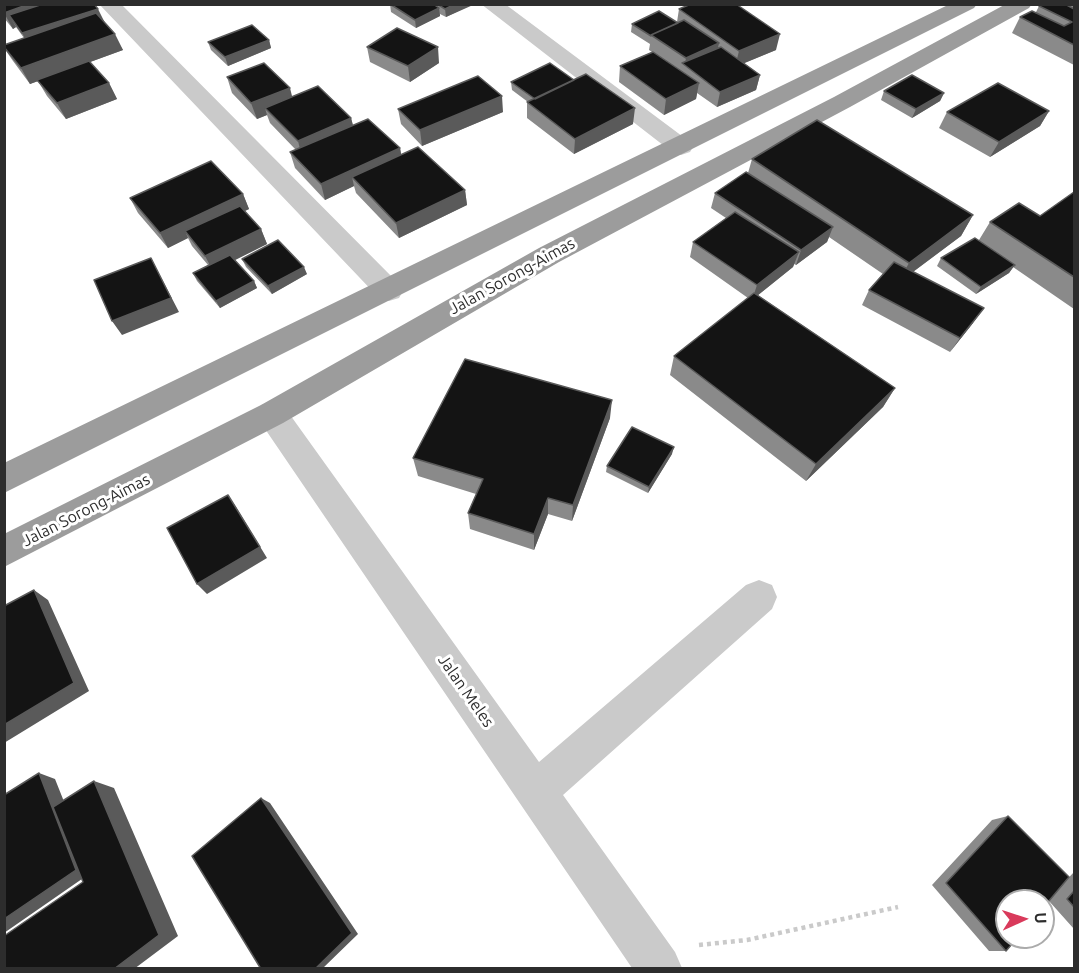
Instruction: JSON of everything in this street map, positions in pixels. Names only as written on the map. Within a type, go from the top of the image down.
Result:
[{"type":"highway","name":"Jalan Sorong-Aimas","points":[[4,552],[272,414],[549,255],[842,102],[1022,4]]},
{"type":"highway","points":[[4,479],[681,147],[958,6]]},
{"type":"street","points":[[109,4],[389,291]]},
{"type":"street","points":[[491,4],[681,147]]},
{"type":"street","name":"Jalan Meles","points":[[272,414],[653,960]]},
{"type":"street","points":[[536,792],[759,597]]},
{"type":"path","points":[[653,960],[898,907]]},
{"type":"building","points":[[4,4],[29,4],[4,13]]},
{"type":"building","points":[[43,4],[94,4],[98,9],[22,33],[9,15]]},
{"type":"building","points":[[390,4],[433,4],[439,8],[415,20]]},
{"type":"building","points":[[437,4],[455,4],[445,9]]},
{"type":"building","points":[[691,4],[736,4],[780,34],[739,51],[679,9]]},
{"type":"building","points":[[1041,4],[1065,4],[1074,9],[1074,45],[1020,17],[1032,11],[1064,26],[1072,22],[1039,6]]},
{"type":"building","points":[[659,11],[678,23],[651,36],[632,24]]},
{"type":"building","points":[[96,13],[115,34],[21,68],[4,47],[4,45]]},
{"type":"building","points":[[684,20],[719,43],[686,58],[651,35]]},
{"type":"building","points":[[252,25],[269,40],[225,57],[208,42]]},
{"type":"building","points":[[397,28],[438,47],[408,66],[367,47]]},
{"type":"building","points":[[721,47],[760,75],[720,92],[682,63]]},
{"type":"building","points":[[653,52],[699,83],[666,99],[620,66]]},
{"type":"building","points":[[89,61],[109,83],[57,103],[37,80]]},
{"type":"building","points":[[264,63],[290,88],[251,103],[227,77]]},
{"type":"building","points":[[550,63],[574,80],[535,99],[511,82]]},
{"type":"building","points":[[586,74],[635,108],[575,139],[527,102]]},
{"type":"building","points":[[912,75],[944,93],[916,109],[884,91]]},
{"type":"building","points":[[478,76],[502,96],[420,130],[398,109]]},
{"type":"building","points":[[998,83],[1049,111],[999,142],[947,112]]},
{"type":"building","points":[[318,86],[351,118],[298,141],[265,108]]},
{"type":"building","points":[[368,119],[400,148],[321,184],[290,152]]},
{"type":"building","points":[[817,120],[973,215],[909,263],[752,159]]},
{"type":"building","points":[[418,147],[465,190],[396,223],[352,177]]},
{"type":"building","points":[[211,161],[243,194],[160,233],[130,198]]},
{"type":"building","points":[[746,172],[833,227],[801,250],[715,193]]},
{"type":"building","points":[[1074,192],[1074,277],[990,222],[1019,203],[1040,216]]},
{"type":"building","points":[[240,206],[261,229],[205,256],[185,231]]},
{"type":"building","points":[[735,212],[799,252],[757,285],[693,242]]},
{"type":"building","points":[[975,238],[1015,265],[981,287],[941,258]]},
{"type":"building","points":[[278,240],[304,267],[268,286],[242,259]]},
{"type":"building","points":[[230,255],[254,281],[216,301],[193,273]]},
{"type":"building","points":[[151,258],[171,298],[112,321],[94,280]]},
{"type":"building","points":[[894,262],[984,308],[960,338],[869,290]]},
{"type":"building","points":[[754,293],[895,388],[816,464],[674,356]]},
{"type":"building","points":[[465,359],[612,400],[573,505],[548,498],[534,534],[468,513],[483,479],[413,458]]},
{"type":"building","points":[[632,427],[674,447],[649,487],[607,466]]},
{"type":"building","points":[[228,495],[260,547],[197,584],[167,528]]},
{"type":"building","points":[[34,590],[74,683],[4,725],[4,606]]},
{"type":"building","points":[[39,773],[76,870],[4,919],[4,795]]},
{"type":"building","points":[[94,781],[159,935],[114,969],[4,969],[4,936],[83,882],[53,807]]},
{"type":"building","points":[[261,798],[352,933],[315,969],[261,969],[192,856]]},
{"type":"building","points":[[1008,816],[1069,877],[1055,894],[1055,889],[995,889],[995,939],[946,883]]},
{"type":"building","points":[[1074,891],[1074,907],[1067,899]]}]
